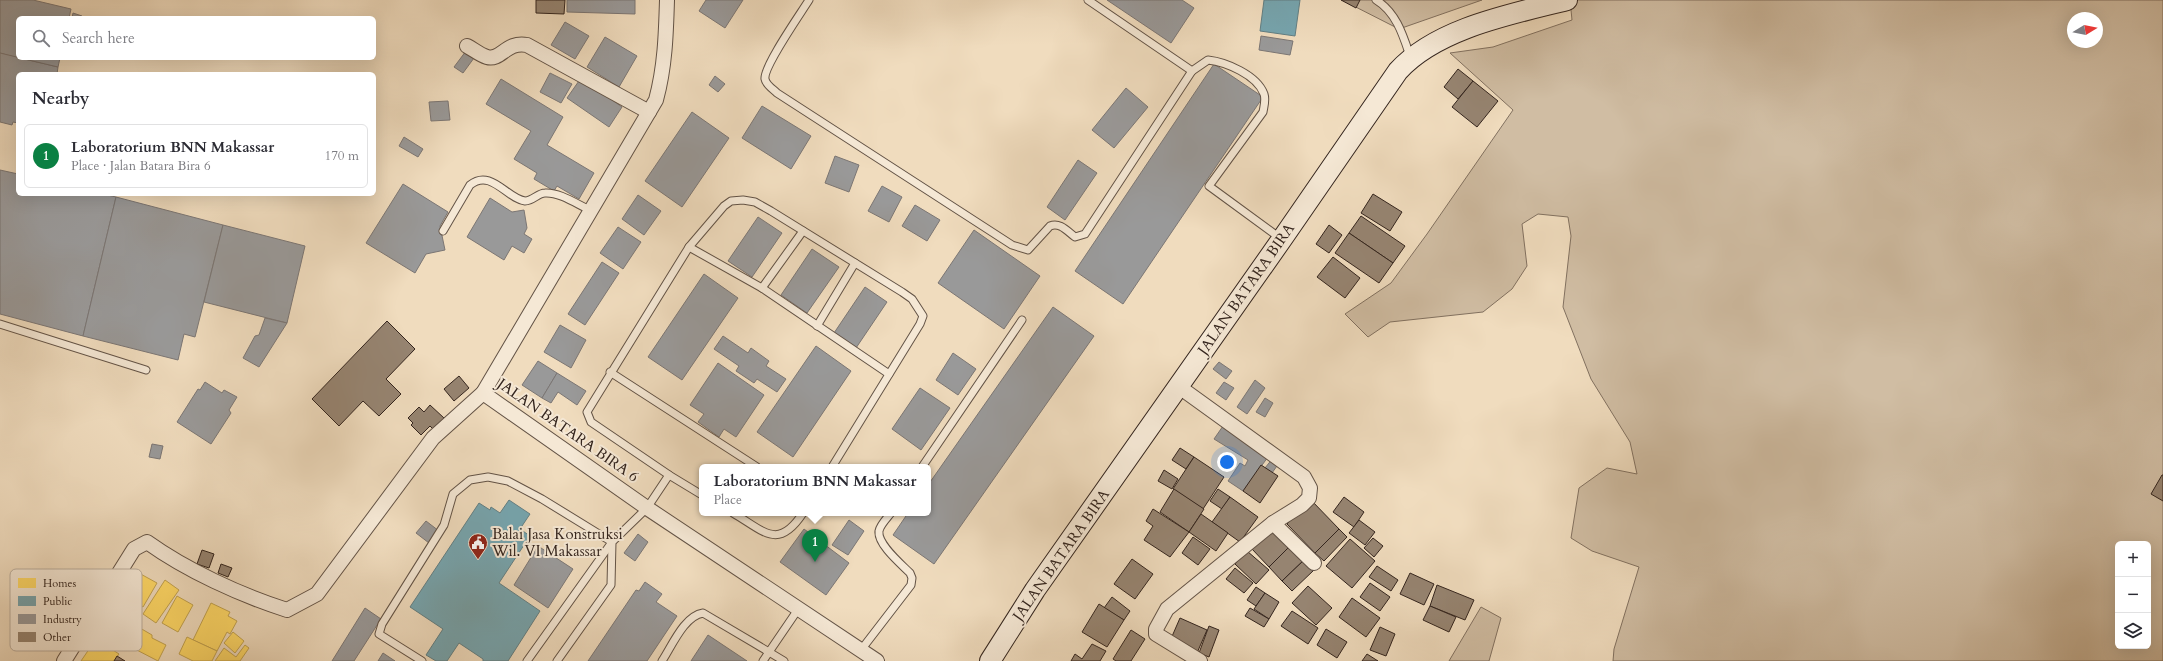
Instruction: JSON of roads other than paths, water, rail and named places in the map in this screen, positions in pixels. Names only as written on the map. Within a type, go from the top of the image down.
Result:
[{"type":"street","name":"JALAN BATARA BIRA 6","points":[[667,0],[662,78],[656,100],[592,211],[483,393],[647,508],[877,661]]},
{"type":"street","name":"JALAN BATARA BIRA","points":[[990,661],[1035,590],[1282,239],[1398,71],[1411,57],[1433,43],[1498,18],[1567,0]]},
{"type":"street","points":[[467,46],[486,57],[492,58],[498,56],[513,44],[527,45],[649,112]]},
{"type":"street","points":[[1178,386],[1304,478],[1308,482],[1310,488],[1309,498],[1302,506],[1273,524],[1167,609],[1159,622],[1156,629],[1156,634],[1160,638],[1200,661]]},
{"type":"street","points":[[122,569],[134,549],[146,542],[163,554],[252,599],[287,610],[317,594],[433,438],[483,393]]},
{"type":"street","points":[[1273,524],[1314,563]]},
{"type":"street","points":[[64,661],[70,651]]},
{"type":"lane","points":[[809,0],[769,64],[764,78],[767,84],[777,93],[1012,245],[1028,250],[1050,226],[1055,224],[1061,225],[1075,237],[1085,234],[1192,71],[1208,60],[1215,61],[1247,76],[1257,83],[1264,93],[1263,112],[1209,186],[1282,239]]},
{"type":"lane","points":[[1088,0],[1192,71]]},
{"type":"lane","points":[[1376,0],[1386,6],[1402,31],[1411,57]]},
{"type":"lane","points":[[443,231],[470,185],[476,180],[484,179],[524,201],[532,200],[545,193],[558,196],[592,211]]},
{"type":"lane","points":[[699,493],[669,476],[591,422],[588,418],[588,407],[689,247],[724,206],[738,200],[755,202],[902,292],[912,299],[923,316],[920,324],[834,464]]},
{"type":"lane","points":[[762,288],[803,231]]},
{"type":"lane","points":[[689,247],[762,288],[889,374]]},
{"type":"lane","points":[[817,326],[855,263]]},
{"type":"lane","points":[[924,464],[1022,320]]},
{"type":"lane","points":[[0,324],[146,370]]},
{"type":"lane","points":[[610,372],[752,464]]},
{"type":"lane","points":[[527,661],[612,542],[647,508],[669,476]]},
{"type":"lane","points":[[422,661],[379,634],[385,618],[444,525],[453,494],[470,480],[488,477],[508,481],[542,499],[612,542]]},
{"type":"lane","points":[[738,516],[768,534],[776,536],[786,533],[794,527],[801,516]]},
{"type":"lane","points":[[861,650],[911,585],[912,578],[910,573],[883,545],[879,536],[879,530],[889,516]]},
{"type":"lane","points":[[557,661],[610,585],[612,542]]},
{"type":"lane","points":[[763,661],[799,608]]},
{"type":"lane","points":[[662,661],[688,621],[695,614],[703,612],[784,661]]},
{"type":"place","name":"Balai Jasa Konstruksi Wil. VI Makassar","points":[[478,560]]},
{"type":"place","name":"Laboratorium BNN Makassar","points":[[815,562]]}]
